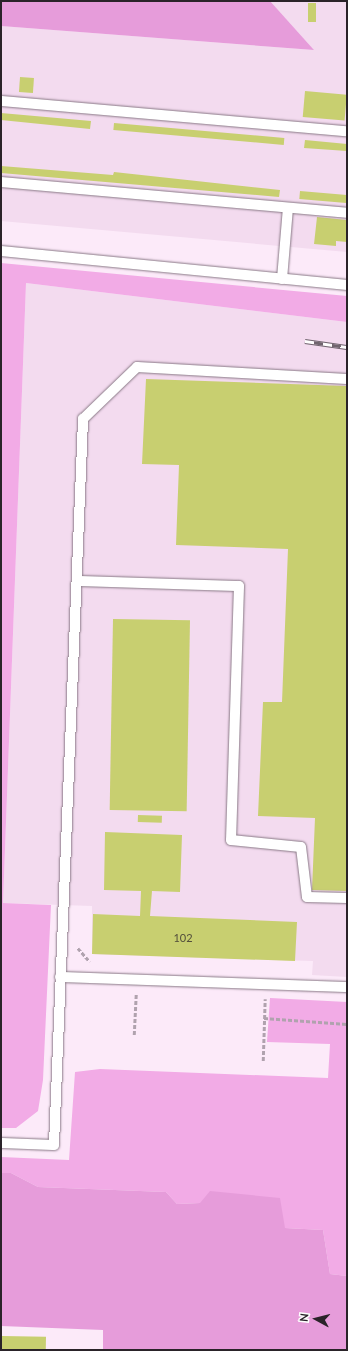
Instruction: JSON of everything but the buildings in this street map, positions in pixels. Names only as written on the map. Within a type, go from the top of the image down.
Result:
[{"type":"lane","points":[[1,101],[347,131]]},
{"type":"lane","points":[[1,182],[347,213]]},
{"type":"lane","points":[[282,279],[288,208]]},
{"type":"lane","points":[[1,251],[347,285]]},
{"type":"lane","points":[[1,1143],[54,1145],[83,419],[137,367],[347,379]]},
{"type":"lane","points":[[77,581],[239,586],[230,840],[301,847],[307,898],[347,898]]},
{"type":"lane","points":[[60,978],[347,987]]},
{"type":"path","points":[[76,942],[82,955],[92,963]]},
{"type":"path","points":[[134,1035],[136,991]]},
{"type":"path","points":[[263,1061],[265,996]]},
{"type":"path","points":[[264,1018],[347,1024]]},
{"type":"shaded area","points":[[1,1],[270,1],[314,50],[1,26]]},
{"type":"shaded area","points":[[270,1],[347,1],[347,252],[1,221],[1,26],[314,50]]},
{"type":"shaded area","points":[[1,263],[347,296],[347,322],[26,283],[3,903],[51,905],[43,1080],[38,1111],[16,1128],[1,1128]]},
{"type":"shaded area","points":[[26,283],[347,322],[347,977],[312,975],[313,961],[92,954],[92,906],[3,903]]},
{"type":"shaded area","points":[[270,998],[347,1002],[347,1276],[330,1274],[323,1230],[285,1228],[200,1203],[177,1204],[166,1192],[38,1187],[11,1173],[1,1173],[1,1157],[69,1160],[75,1072],[100,1069],[328,1078],[330,1044],[267,1042]]},
{"type":"shaded area","points":[[1,1173],[11,1173],[38,1187],[166,1192],[177,1204],[200,1203],[210,1191],[280,1198],[285,1228],[323,1230],[330,1274],[347,1276],[347,1350],[103,1350],[103,1330],[1,1326]]},
{"type":"railway","points":[[305,341],[347,347]]}]
